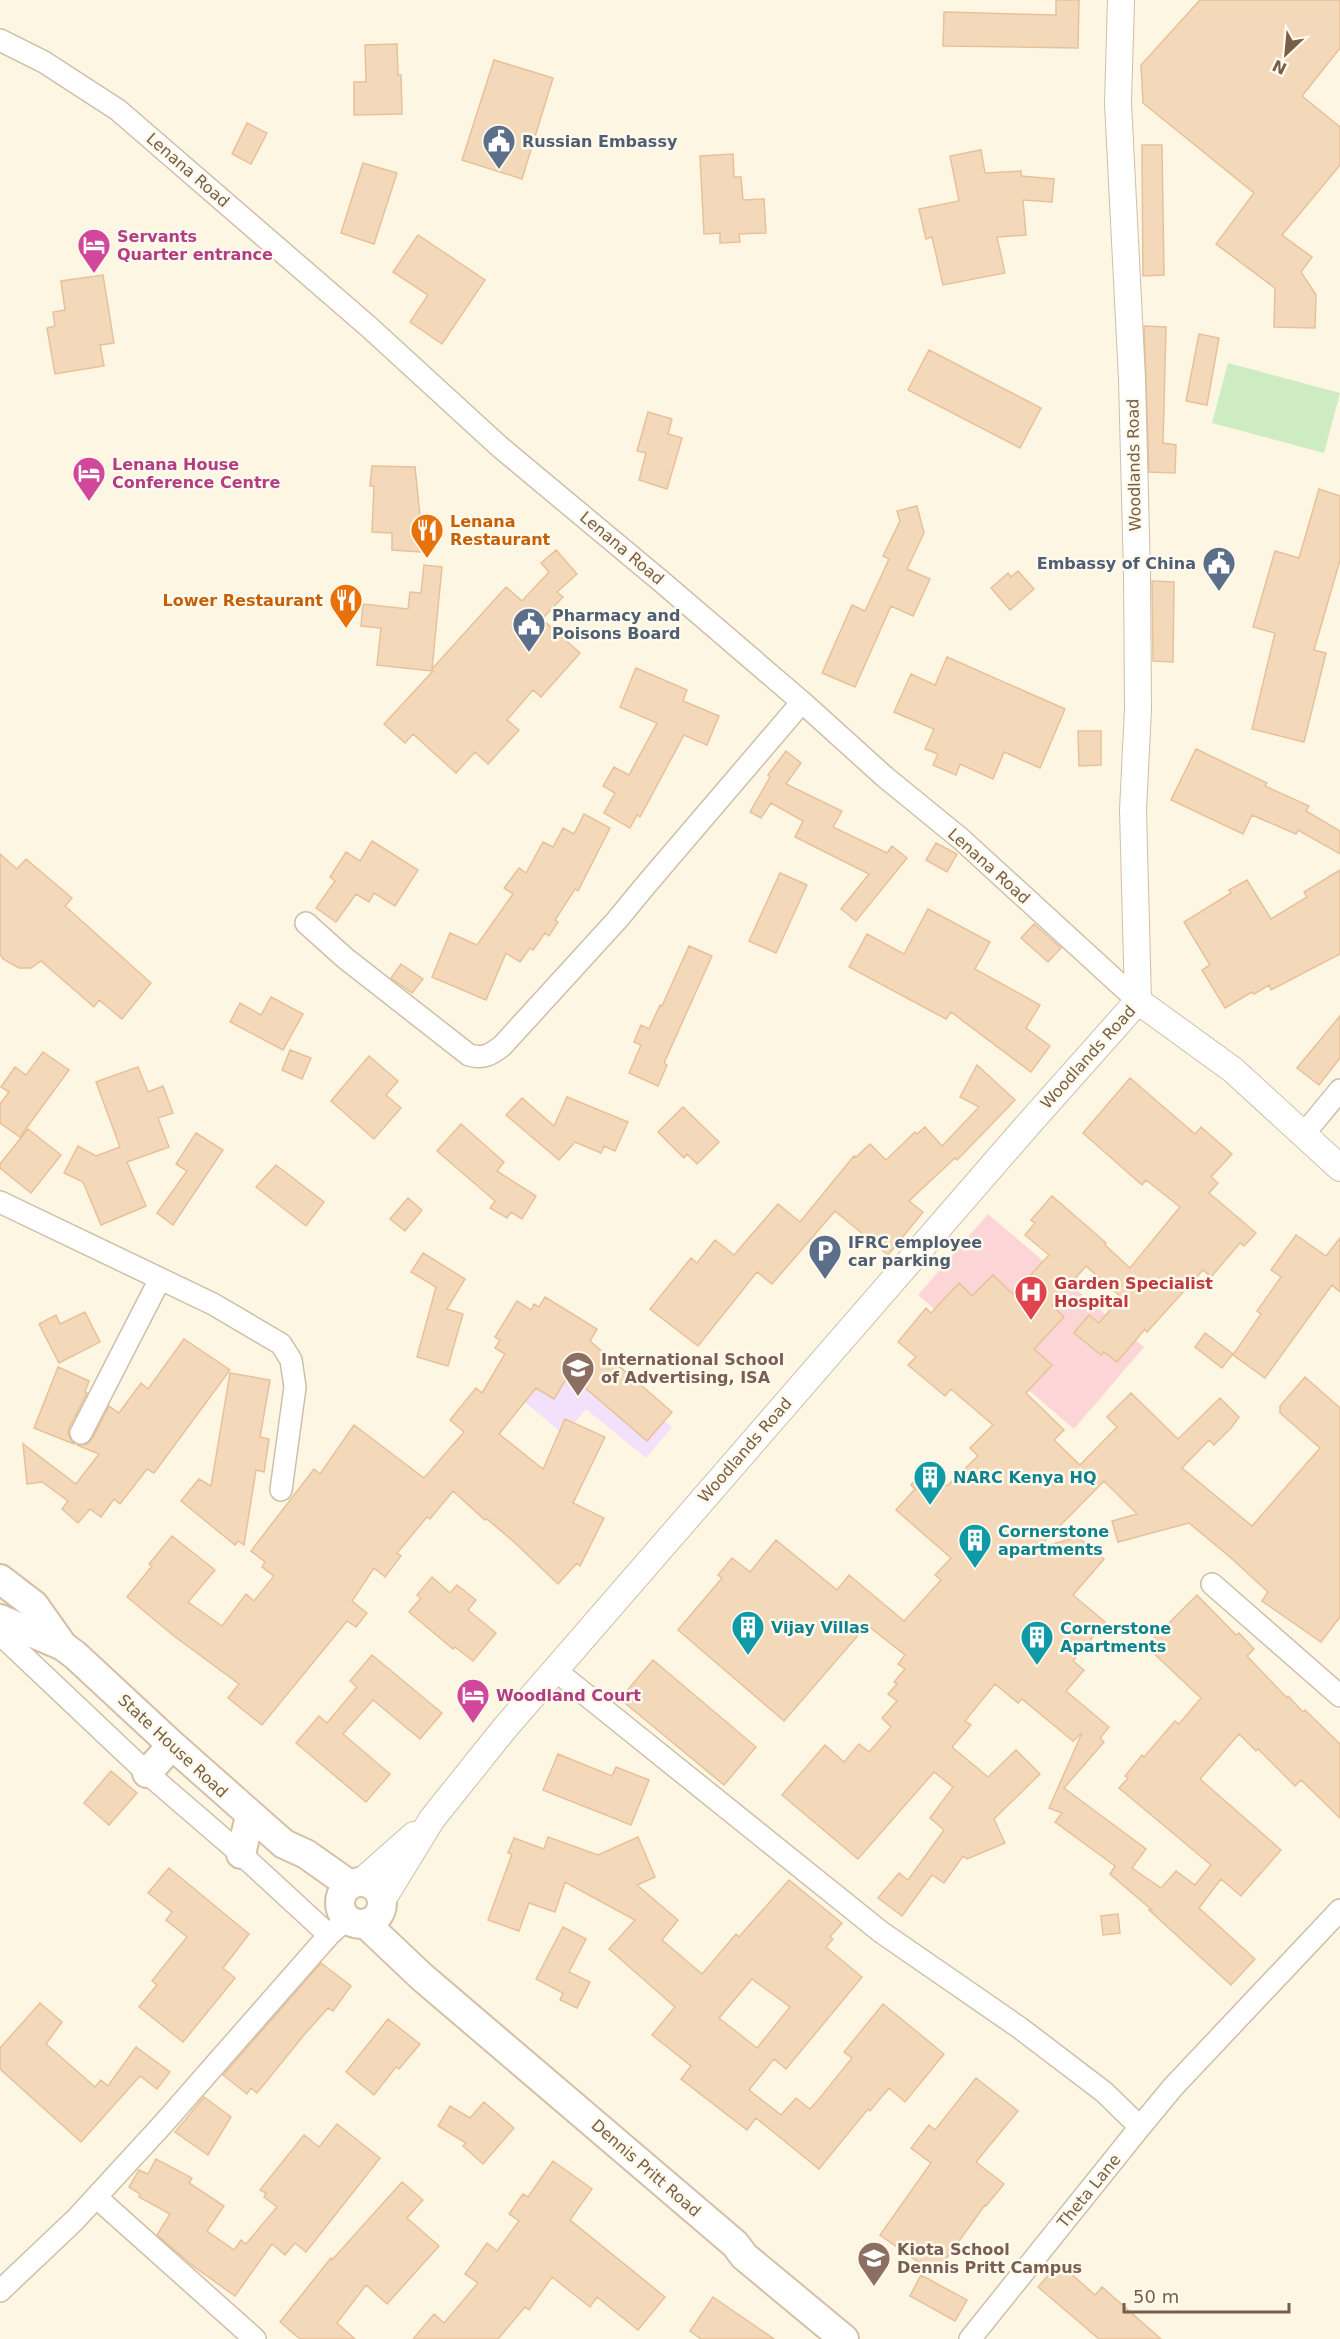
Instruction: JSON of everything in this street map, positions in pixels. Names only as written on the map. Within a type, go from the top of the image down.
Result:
[{"type":"main road","points":[[0,1581],[0,1598]]},
{"type":"main road","name":"State House Road","points":[[0,1581],[34,1605],[63,1646],[250,1816],[284,1844],[298,1865],[357,1907]]},
{"type":"main road","name":"State House Road","points":[[0,1619],[63,1646]]},
{"type":"main road","points":[[147,1773],[171,1745]]},
{"type":"main road","points":[[241,1854],[250,1816]]},
{"type":"main road","name":"Dennis Pritt Road","points":[[357,1907],[422,1977],[735,2244],[744,2256],[844,2339]]},
{"type":"street","name":"Woodlands Road","points":[[357,1907],[504,1729],[1138,1001],[1132,810],[1138,709],[1137,574],[1132,379],[1118,104],[1121,0]]},
{"type":"street","name":"Lenana Road","points":[[0,40],[44,62],[118,110],[369,327],[500,447],[802,702],[885,777],[961,839],[1138,1001],[1233,1070],[1340,1168]]},
{"type":"street","points":[[306,924],[345,958],[469,1055],[481,1058],[491,1055],[502,1046],[618,920],[802,702]]},
{"type":"street","points":[[1303,1135],[1340,1090]]},
{"type":"street","points":[[0,1202],[213,1305],[281,1344],[291,1360],[295,1387],[281,1490]]},
{"type":"street","points":[[81,1433],[160,1279]]},
{"type":"street","points":[[1212,1584],[1340,1696]]},
{"type":"street","points":[[0,1634],[147,1773],[241,1854],[357,1907],[96,2198],[0,2291]]},
{"type":"street","points":[[555,1670],[881,1932],[1020,2028],[1104,2092],[1140,2127]]},
{"type":"street","name":"Theta Lane","points":[[970,2339],[1173,2087],[1340,1910]]},
{"type":"street","points":[[96,2198],[255,2339]]},
{"type":"shaded area","name":"Garden Specialist Hospital","points":[[988,1214],[1144,1347],[1074,1429],[918,1295]]},
{"type":"shaded area","name":"International School of Advertising, ISA","points":[[554,1329],[672,1427],[646,1458],[586,1409],[564,1435],[506,1386]]},
{"type":"green space","points":[[1228,363],[1340,393],[1324,453],[1212,423]]},
{"type":"building","points":[[1056,0],[1079,0],[1078,48],[943,46],[944,12],[1056,15]]},
{"type":"building","points":[[1200,0],[1340,0],[1340,48],[1302,96],[1340,127],[1340,165],[1282,235],[1312,257],[1301,272],[1316,295],[1315,328],[1274,327],[1275,288],[1216,244],[1254,193],[1143,103],[1141,65]]},
{"type":"building","points":[[397,44],[402,114],[354,115],[354,82],[366,82],[365,45]]},
{"type":"building","points":[[494,60],[553,78],[522,179],[462,160]]},
{"type":"building","points":[[247,123],[267,133],[251,164],[232,154]]},
{"type":"building","points":[[1142,145],[1162,145],[1164,275],[1143,276]]},
{"type":"building","points":[[981,150],[985,173],[1021,171],[1021,176],[1054,179],[1052,202],[1023,200],[1026,235],[997,237],[1005,273],[943,285],[932,237],[926,239],[919,209],[959,201],[950,156]]},
{"type":"building","points":[[733,154],[734,177],[741,177],[743,200],[764,199],[766,233],[739,234],[740,242],[720,243],[720,233],[704,234],[700,156]]},
{"type":"building","points":[[363,163],[397,173],[374,244],[341,233]]},
{"type":"building","points":[[418,235],[485,280],[442,344],[410,322],[428,295],[393,272]]},
{"type":"building","points":[[103,275],[114,343],[100,345],[104,366],[55,374],[47,328],[55,326],[53,312],[65,310],[61,281]]},
{"type":"building","points":[[1144,326],[1166,327],[1163,443],[1176,445],[1175,473],[1149,472]]},
{"type":"building","points":[[1199,334],[1219,338],[1207,405],[1186,401]]},
{"type":"building","points":[[929,350],[1041,408],[1020,448],[908,390]]},
{"type":"building","points":[[648,412],[672,419],[668,434],[682,438],[667,489],[639,480],[646,453],[637,451]]},
{"type":"building","points":[[372,466],[415,467],[420,516],[422,516],[421,552],[392,550],[392,533],[372,532],[374,486],[370,486]]},
{"type":"building","points":[[1319,489],[1340,496],[1340,560],[1314,650],[1326,653],[1304,742],[1252,729],[1275,633],[1253,627],[1275,551],[1299,558]]},
{"type":"building","points":[[917,506],[924,533],[907,569],[930,579],[913,616],[891,606],[855,687],[822,673],[852,605],[865,611],[889,559],[883,556],[900,521],[897,511]]},
{"type":"building","points":[[556,550],[577,574],[557,592],[563,597],[542,619],[580,653],[541,697],[533,690],[507,720],[519,730],[488,764],[475,752],[456,773],[413,734],[405,743],[384,724],[433,671],[377,665],[381,628],[361,626],[363,604],[408,609],[410,592],[421,593],[424,565],[442,567],[432,669],[506,587],[522,601],[549,572],[541,563]]},
{"type":"building","points":[[1018,571],[1034,589],[1010,610],[991,588],[1008,573],[1011,577]]},
{"type":"building","points":[[1152,581],[1174,582],[1173,662],[1153,661]]},
{"type":"building","points":[[947,657],[1065,709],[1040,768],[1004,752],[993,779],[960,764],[956,775],[933,765],[938,754],[925,749],[934,729],[894,712],[911,674],[935,685]]},
{"type":"building","points":[[636,668],[687,690],[683,701],[719,716],[707,745],[684,735],[640,817],[637,815],[630,828],[604,813],[615,793],[603,786],[614,767],[629,775],[657,723],[620,707]]},
{"type":"building","points":[[1078,731],[1101,731],[1101,765],[1079,766]]},
{"type":"building","points":[[1196,749],[1267,783],[1265,786],[1309,806],[1306,811],[1340,831],[1340,854],[1298,830],[1296,834],[1252,815],[1243,834],[1171,800]]},
{"type":"building","points":[[786,751],[801,763],[786,784],[842,811],[833,827],[887,853],[892,846],[907,858],[856,921],[841,909],[869,874],[795,837],[803,821],[771,803],[761,818],[750,812],[770,777],[768,775]]},
{"type":"building","points":[[584,814],[610,828],[578,891],[575,889],[555,920],[558,922],[549,936],[545,933],[533,950],[530,948],[520,962],[506,953],[486,1000],[432,977],[450,933],[477,945],[513,894],[504,888],[519,868],[526,873],[543,842],[553,847],[563,828],[574,834]]},
{"type":"building","points":[[372,841],[418,870],[395,906],[374,893],[369,902],[356,894],[336,922],[316,908],[335,881],[330,877],[346,852],[360,861]]},
{"type":"building","points":[[936,843],[957,854],[947,872],[926,860]]},
{"type":"building","points":[[0,854],[17,869],[26,859],[72,898],[65,906],[151,983],[122,1019],[99,1000],[94,1007],[41,961],[31,968],[19,968],[3,959],[0,954]]},
{"type":"building","points":[[1340,870],[1340,954],[1271,990],[1269,985],[1225,1008],[1202,970],[1210,965],[1184,922],[1231,893],[1229,890],[1247,880],[1271,919],[1307,897],[1304,892]]},
{"type":"building","points":[[780,873],[807,885],[776,953],[749,941]]},
{"type":"building","points":[[928,909],[990,942],[975,969],[1040,1005],[1026,1028],[1050,1046],[1031,1072],[951,1012],[946,1019],[849,967],[867,934],[904,954]]},
{"type":"building","points":[[1034,924],[1061,948],[1048,962],[1021,938]]},
{"type":"building","points":[[689,946],[712,956],[664,1063],[667,1065],[658,1086],[629,1073],[641,1045],[634,1042],[641,1025],[649,1029]]},
{"type":"building","points":[[401,964],[423,979],[412,993],[391,978]]},
{"type":"building","points":[[271,997],[303,1014],[283,1050],[230,1022],[240,1003],[261,1015]]},
{"type":"building","points":[[1340,1016],[1340,1058],[1319,1085],[1297,1068]]},
{"type":"building","points":[[290,1050],[311,1058],[302,1079],[282,1070]]},
{"type":"building","points":[[43,1052],[69,1070],[20,1137],[0,1123],[0,1104],[9,1092],[1,1087],[15,1067],[26,1075]]},
{"type":"building","points":[[369,1056],[398,1081],[386,1095],[401,1108],[374,1139],[331,1101]]},
{"type":"building","points":[[977,1065],[1015,1100],[957,1160],[955,1158],[909,1201],[923,1212],[888,1255],[835,1211],[772,1284],[757,1272],[698,1346],[650,1309],[691,1258],[697,1263],[715,1240],[734,1255],[778,1204],[800,1222],[854,1156],[856,1157],[870,1144],[886,1160],[915,1132],[917,1134],[925,1127],[942,1146],[979,1107],[960,1097]]},
{"type":"building","points":[[138,1067],[148,1092],[163,1086],[173,1113],[158,1118],[169,1147],[127,1162],[146,1206],[101,1225],[83,1182],[64,1173],[78,1146],[96,1156],[120,1147],[96,1082]]},
{"type":"building","points":[[1130,1078],[1195,1134],[1201,1127],[1232,1154],[1211,1177],[1218,1183],[1209,1193],[1256,1233],[1244,1246],[1240,1243],[1211,1277],[1203,1270],[1147,1332],[1145,1329],[1117,1362],[1104,1352],[1101,1355],[1074,1333],[1089,1315],[1099,1323],[1121,1297],[1086,1266],[1052,1305],[1064,1317],[1034,1349],[1052,1365],[1026,1393],[1064,1430],[1054,1440],[1080,1465],[1117,1427],[1107,1417],[1131,1393],[1178,1439],[1220,1398],[1239,1417],[1214,1445],[1209,1440],[1182,1468],[1252,1526],[1320,1448],[1280,1413],[1280,1406],[1305,1377],[1340,1408],[1340,1617],[1321,1642],[1262,1601],[1268,1592],[1189,1523],[1118,1542],[1112,1521],[1137,1514],[1104,1481],[1038,1548],[1078,1537],[1104,1559],[1073,1595],[1105,1622],[1073,1661],[1084,1670],[1066,1691],[1109,1727],[1100,1738],[1104,1742],[1064,1788],[1146,1849],[1132,1868],[1161,1888],[1176,1871],[1195,1885],[1211,1865],[1119,1788],[1128,1778],[1125,1776],[1142,1755],[1144,1757],[1175,1721],[1179,1724],[1201,1698],[1146,1646],[1197,1595],[1236,1635],[1239,1633],[1254,1649],[1247,1656],[1287,1698],[1288,1696],[1303,1712],[1305,1710],[1340,1744],[1340,1818],[1301,1780],[1295,1786],[1258,1749],[1256,1751],[1239,1734],[1200,1779],[1281,1850],[1241,1896],[1221,1879],[1199,1908],[1255,1959],[1231,1985],[1149,1910],[1152,1910],[1110,1874],[1115,1866],[1055,1822],[1062,1813],[1049,1808],[1082,1733],[1073,1741],[1022,1699],[1018,1703],[995,1684],[965,1721],[971,1725],[952,1747],[988,1777],[1016,1750],[1040,1774],[994,1819],[1005,1843],[967,1859],[963,1856],[944,1883],[932,1875],[902,1916],[878,1898],[899,1873],[908,1880],[944,1830],[930,1818],[953,1787],[934,1772],[858,1859],[782,1795],[825,1745],[844,1762],[859,1744],[869,1752],[891,1727],[882,1718],[897,1701],[888,1694],[897,1684],[894,1682],[905,1669],[898,1664],[905,1655],[867,1625],[784,1721],[678,1630],[722,1578],[718,1575],[732,1558],[750,1572],[776,1540],[837,1590],[849,1575],[904,1621],[941,1580],[935,1575],[951,1558],[896,1510],[915,1489],[911,1485],[926,1468],[947,1486],[978,1456],[970,1448],[993,1425],[951,1389],[945,1396],[908,1365],[916,1357],[898,1342],[926,1308],[931,1313],[959,1283],[972,1296],[993,1275],[1013,1294],[1049,1255],[1025,1235],[1035,1223],[1031,1220],[1052,1196],[1106,1243],[1105,1245],[1130,1268],[1180,1207],[1146,1180],[1142,1185],[1083,1133]]},
{"type":"building","points":[[567,1097],[628,1122],[615,1151],[604,1146],[601,1153],[575,1142],[559,1160],[506,1115],[522,1098],[554,1126]]},
{"type":"building","points":[[683,1107],[719,1142],[697,1164],[687,1154],[684,1158],[658,1132]]},
{"type":"building","points":[[461,1124],[504,1162],[497,1171],[536,1196],[522,1219],[511,1212],[507,1218],[490,1208],[495,1201],[437,1151]]},
{"type":"building","points":[[28,1129],[61,1155],[31,1193],[0,1168],[0,1164]]},
{"type":"building","points":[[196,1133],[223,1150],[173,1225],[157,1213],[187,1171],[176,1164]]},
{"type":"building","points":[[276,1165],[324,1202],[306,1226],[256,1187]]},
{"type":"building","points":[[408,1198],[422,1210],[405,1231],[390,1219]]},
{"type":"building","points":[[1296,1235],[1326,1256],[1340,1238],[1340,1292],[1332,1285],[1265,1378],[1233,1355],[1261,1314],[1257,1311],[1281,1277],[1271,1270]]},
{"type":"building","points":[[423,1253],[465,1279],[447,1309],[463,1314],[448,1366],[417,1357],[436,1287],[411,1272]]},
{"type":"building","points":[[545,1297],[597,1329],[590,1341],[672,1412],[647,1441],[569,1374],[554,1399],[536,1388],[499,1434],[543,1469],[565,1419],[605,1437],[573,1503],[604,1518],[580,1566],[577,1563],[558,1584],[513,1541],[453,1491],[430,1519],[427,1517],[397,1553],[401,1556],[385,1577],[374,1568],[352,1601],[367,1613],[356,1627],[347,1621],[262,1725],[228,1698],[239,1684],[174,1636],[127,1597],[152,1566],[149,1564],[172,1536],[215,1570],[188,1602],[222,1626],[246,1594],[254,1601],[274,1576],[262,1567],[265,1562],[251,1551],[314,1469],[320,1474],[354,1425],[424,1478],[464,1432],[450,1420],[476,1388],[482,1393],[505,1354],[495,1348],[500,1340],[495,1337],[517,1301],[531,1310],[534,1304],[539,1307]]},
{"type":"building","points":[[85,1312],[100,1342],[59,1363],[39,1324],[56,1315],[60,1324]]},
{"type":"building","points":[[1205,1333],[1233,1354],[1222,1368],[1195,1347]]},
{"type":"building","points":[[184,1339],[230,1370],[154,1473],[147,1469],[120,1504],[114,1499],[101,1517],[90,1509],[78,1523],[62,1509],[68,1501],[42,1482],[27,1484],[23,1444],[76,1484],[99,1454],[77,1445],[87,1444],[92,1439],[109,1406],[119,1413],[141,1383],[148,1389]]},
{"type":"building","points":[[58,1367],[89,1381],[85,1392],[87,1393],[69,1428],[68,1434],[74,1444],[34,1428]]},
{"type":"building","points":[[230,1373],[270,1380],[260,1437],[269,1439],[264,1472],[256,1470],[244,1545],[238,1541],[235,1545],[181,1501],[199,1479],[211,1486]]},
{"type":"building","points":[[432,1577],[450,1593],[457,1585],[476,1600],[468,1610],[496,1633],[473,1661],[455,1647],[453,1649],[409,1612],[421,1598],[417,1595]]},
{"type":"building","points":[[372,1655],[442,1713],[420,1739],[373,1700],[343,1734],[390,1774],[366,1802],[296,1743],[319,1716],[327,1723],[357,1687],[350,1681]]},
{"type":"building","points":[[653,1660],[756,1747],[724,1785],[620,1699]]},
{"type":"building","points":[[558,1754],[612,1776],[616,1767],[649,1780],[631,1825],[543,1790]]},
{"type":"building","points":[[111,1771],[137,1793],[109,1825],[84,1803]]},
{"type":"building","points":[[548,1837],[598,1855],[638,1837],[655,1877],[637,1885],[678,1920],[662,1940],[702,1974],[736,1934],[739,1937],[789,1880],[842,1923],[830,1937],[833,1939],[826,1947],[862,1977],[786,2069],[774,2059],[749,2090],[781,2115],[796,2098],[810,2109],[852,2058],[844,2052],[883,2004],[944,2054],[905,2102],[889,2088],[870,2111],[868,2109],[819,2169],[756,2118],[747,2130],[681,2079],[691,2066],[652,2035],[675,2007],[609,1949],[635,1920],[565,1882],[555,1912],[529,1903],[519,1931],[488,1920],[512,1854],[508,1853],[514,1838],[544,1849]],"holes":[[[752,1979],[790,2007],[757,2048],[719,2018]]]},
{"type":"building","points":[[169,1868],[249,1934],[223,1968],[235,1978],[183,2042],[139,2007],[157,1985],[152,1981],[187,1937],[166,1920],[172,1912],[148,1893]]},
{"type":"building","points":[[1118,1914],[1120,1933],[1103,1935],[1101,1916]]},
{"type":"building","points":[[563,1927],[586,1939],[569,1972],[590,1982],[577,2008],[560,2000],[563,1993],[536,1979]]},
{"type":"building","points":[[321,1963],[351,1986],[333,2011],[328,2008],[257,2093],[251,2088],[247,2094],[223,2075]]},
{"type":"building","points":[[40,2003],[62,2022],[46,2044],[95,2087],[101,2080],[108,2086],[136,2047],[170,2072],[157,2089],[140,2076],[81,2142],[0,2069],[0,2048]]},
{"type":"building","points":[[388,2019],[420,2044],[399,2069],[396,2067],[374,2095],[346,2072]]},
{"type":"building","points":[[976,2078],[1018,2111],[976,2162],[1004,2184],[985,2205],[935,2274],[880,2235],[931,2163],[911,2148],[929,2125],[935,2130]]},
{"type":"building","points":[[204,2097],[231,2117],[208,2155],[175,2132]]},
{"type":"building","points":[[484,2102],[514,2128],[483,2164],[463,2146],[466,2143],[438,2126],[450,2106],[470,2118]]},
{"type":"building","points":[[337,2124],[380,2158],[306,2252],[295,2243],[285,2255],[272,2244],[235,2296],[193,2266],[157,2235],[170,2214],[139,2197],[140,2194],[129,2187],[139,2170],[148,2174],[156,2159],[192,2178],[189,2183],[224,2206],[207,2231],[234,2250],[241,2240],[246,2244],[277,2207],[264,2197],[266,2193],[260,2190],[304,2135],[319,2147]]},
{"type":"building","points":[[553,2161],[592,2189],[570,2220],[665,2297],[638,2330],[597,2297],[590,2307],[552,2277],[529,2310],[525,2307],[498,2339],[413,2339],[434,2314],[444,2323],[478,2283],[465,2274],[487,2243],[497,2251],[519,2221],[509,2214],[523,2194],[528,2197]]},
{"type":"building","points":[[402,2182],[423,2200],[407,2218],[439,2246],[387,2304],[366,2285],[337,2323],[355,2339],[300,2339],[280,2322],[331,2258],[332,2260]]},
{"type":"building","points":[[1059,2263],[1095,2295],[1102,2287],[1161,2339],[1099,2339],[1038,2287]]},
{"type":"building","points":[[921,2275],[967,2300],[955,2321],[910,2296]]},
{"type":"building","points":[[713,2297],[774,2339],[701,2339],[690,2331]]},
{"type":"place","name":"Russian Embassy","points":[[499,170]]},
{"type":"place","name":"Servants Quarter entrance","points":[[94,274]]},
{"type":"place","name":"Lenana House Conference Centre","points":[[89,502]]},
{"type":"place","name":"Lenana Restaurant","points":[[427,559]]},
{"type":"place","name":"Embassy of China","points":[[1219,592]]},
{"type":"place","name":"Lower Restaurant","points":[[346,629]]},
{"type":"place","name":"Pharmacy and Poisons Board","points":[[529,653]]},
{"type":"place","name":"IFRC employee car parking","points":[[825,1280]]},
{"type":"place","name":"Garden Specialist Hospital","points":[[1031,1321]]},
{"type":"place","name":"International School of Advertising, ISA","points":[[578,1397]]},
{"type":"place","name":"NARC Kenya HQ","points":[[930,1506]]},
{"type":"place","name":"Cornerstone apartments","points":[[975,1569]]},
{"type":"place","name":"Vijay Villas","points":[[748,1656]]},
{"type":"place","name":"Cornerstone Apartments","points":[[1037,1666]]},
{"type":"place","name":"Woodland Court","points":[[473,1724]]},
{"type":"place","name":"Kiota School Dennis Pritt Campus","points":[[874,2287]]}]
